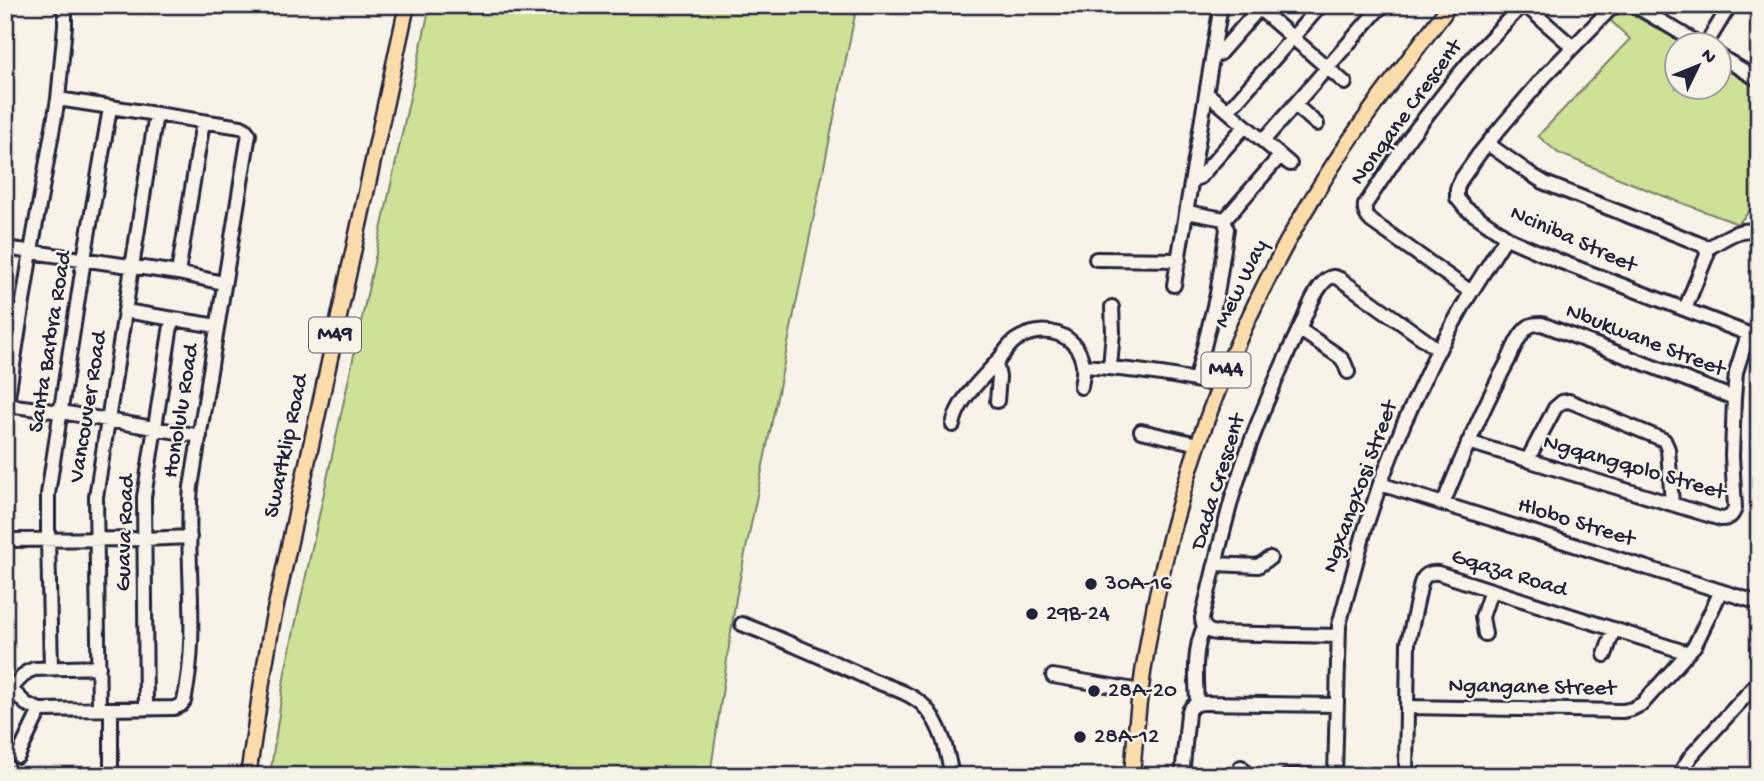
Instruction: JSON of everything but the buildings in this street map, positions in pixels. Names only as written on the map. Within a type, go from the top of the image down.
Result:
[{"type":"main road","name":"Swartklip Road","points":[[248,776],[275,610],[407,5]]},
{"type":"main road","name":"Mew Way","points":[[1132,776],[1146,650],[1168,547],[1198,444],[1220,386],[1267,281],[1312,198],[1372,108],[1449,8]]},
{"type":"street","points":[[62,5],[65,26],[58,99],[6,410],[61,412],[200,436]]},
{"type":"street","points":[[1174,285],[1222,5]]},
{"type":"street","points":[[1227,111],[1321,5]]},
{"type":"street","points":[[1263,141],[1382,5]]},
{"type":"street","name":"Nonqane Crescent","points":[[1471,292],[1371,221],[1364,210],[1366,205],[1418,127],[1468,62],[1523,5],[1573,47]]},
{"type":"street","name":"Nciniba Street","points":[[1615,5],[1522,101],[1460,181],[1456,195],[1458,201],[1506,237],[1559,261],[1753,336]]},
{"type":"street","points":[[1634,5],[1680,32]]},
{"type":"street","points":[[1713,32],[1730,5]]},
{"type":"street","points":[[1214,56],[1219,54],[1259,6],[1345,83]]},
{"type":"street","points":[[1732,64],[1759,80]]},
{"type":"street","points":[[1187,212],[1227,218],[1285,160],[1208,94]]},
{"type":"street","name":"Honolulu Road","points":[[40,710],[177,707],[182,704],[192,640],[191,495],[248,134],[241,127],[58,99]]},
{"type":"street","points":[[1295,104],[1317,124]]},
{"type":"street","name":"Santa Barbra Road","points":[[51,668],[48,494],[110,108]]},
{"type":"street","name":"Vancouver Road","points":[[111,768],[99,667],[96,497],[156,114]]},
{"type":"street","points":[[178,273],[203,122]]},
{"type":"street","points":[[1193,180],[1200,177],[1245,126]]},
{"type":"street","points":[[1488,144],[1545,183],[1702,245],[1707,255],[1685,309]]},
{"type":"street","points":[[1196,379],[1217,294],[1227,229],[1224,219]]},
{"type":"street","points":[[1706,249],[1741,230],[1759,233]]},
{"type":"street","name":"Ngxangxosi Street","points":[[1335,775],[1339,625],[1364,529],[1404,423],[1438,350],[1506,237]]},
{"type":"street","points":[[5,248],[178,273],[223,283]]},
{"type":"street","points":[[1097,259],[1179,260]]},
{"type":"street","name":"Dada Crescent","points":[[1182,776],[1188,713],[1197,704],[1197,658],[1204,627],[1202,618],[1233,496],[1255,431],[1284,360],[1323,283],[1334,276],[1340,279],[1438,350]]},
{"type":"street","points":[[1110,367],[1112,307]]},
{"type":"street","points":[[5,311],[21,314]]},
{"type":"street","points":[[125,311],[217,326]]},
{"type":"street","name":"Guava Road","points":[[146,708],[144,497],[172,319]]},
{"type":"street","name":"Nbukwane Street","points":[[1443,503],[1495,384],[1527,327],[1533,324],[1546,326],[1734,398]]},
{"type":"street","points":[[1299,329],[1340,357],[1348,372]]},
{"type":"street","points":[[953,425],[955,413],[976,383],[1017,339],[1033,333],[1056,332],[1072,342],[1083,366],[1081,387]]},
{"type":"street","name":"Ngqangqolo Street","points":[[1468,442],[1721,519],[1728,518],[1735,508],[1732,456],[1736,372],[1753,336]]},
{"type":"street","points":[[996,363],[999,377],[997,401]]},
{"type":"street","points":[[1083,366],[1196,379],[1220,386]]},
{"type":"street","points":[[1528,459],[1555,408],[1562,402],[1569,401],[1664,440],[1668,449],[1672,504]]},
{"type":"street","points":[[1141,430],[1198,444]]},
{"type":"street","name":"Hlobo Street","points":[[1380,484],[1759,603]]},
{"type":"street","points":[[5,540],[190,537]]},
{"type":"street","points":[[1216,564],[1258,566],[1270,558]]},
{"type":"street","name":"Gqaza Road","points":[[1406,776],[1409,635],[1423,578],[1429,573],[1438,573],[1688,653]]},
{"type":"street","points":[[1485,634],[1482,617],[1491,590]]},
{"type":"street","name":"Ngangane Street","points":[[1407,707],[1626,711],[1642,704],[1698,642],[1721,591]]},
{"type":"street","points":[[742,624],[914,697],[940,729],[952,776]]},
{"type":"street","points":[[1204,627],[1209,632],[1216,633],[1338,636]]},
{"type":"street","points":[[1605,655],[1614,629]]},
{"type":"street","points":[[18,756],[40,710],[26,704],[8,686],[31,670],[99,667]]},
{"type":"street","points":[[1053,676],[1141,691]]},
{"type":"street","points":[[1678,776],[1691,756],[1759,681]]},
{"type":"street","points":[[1197,704],[1336,705]]},
{"type":"street","points":[[5,772],[12,776]]},
{"type":"street","points":[[1287,776],[1356,776]]},
{"type":"green space","points":[[430,5],[857,5],[736,598],[710,776],[270,776],[285,672]]},
{"type":"green space","points":[[1624,10],[1663,32],[1662,102],[1732,102],[1732,73],[1759,89],[1759,200],[1738,224],[1558,153],[1538,136],[1630,39],[1610,20]]},
{"type":"place","name":"30A-16","points":[[1091,584]]},
{"type":"place","name":"29B-24","points":[[1032,614]]},
{"type":"place","name":"28A-20","points":[[1094,691]]},
{"type":"place","name":"28A-12","points":[[1080,737]]}]
